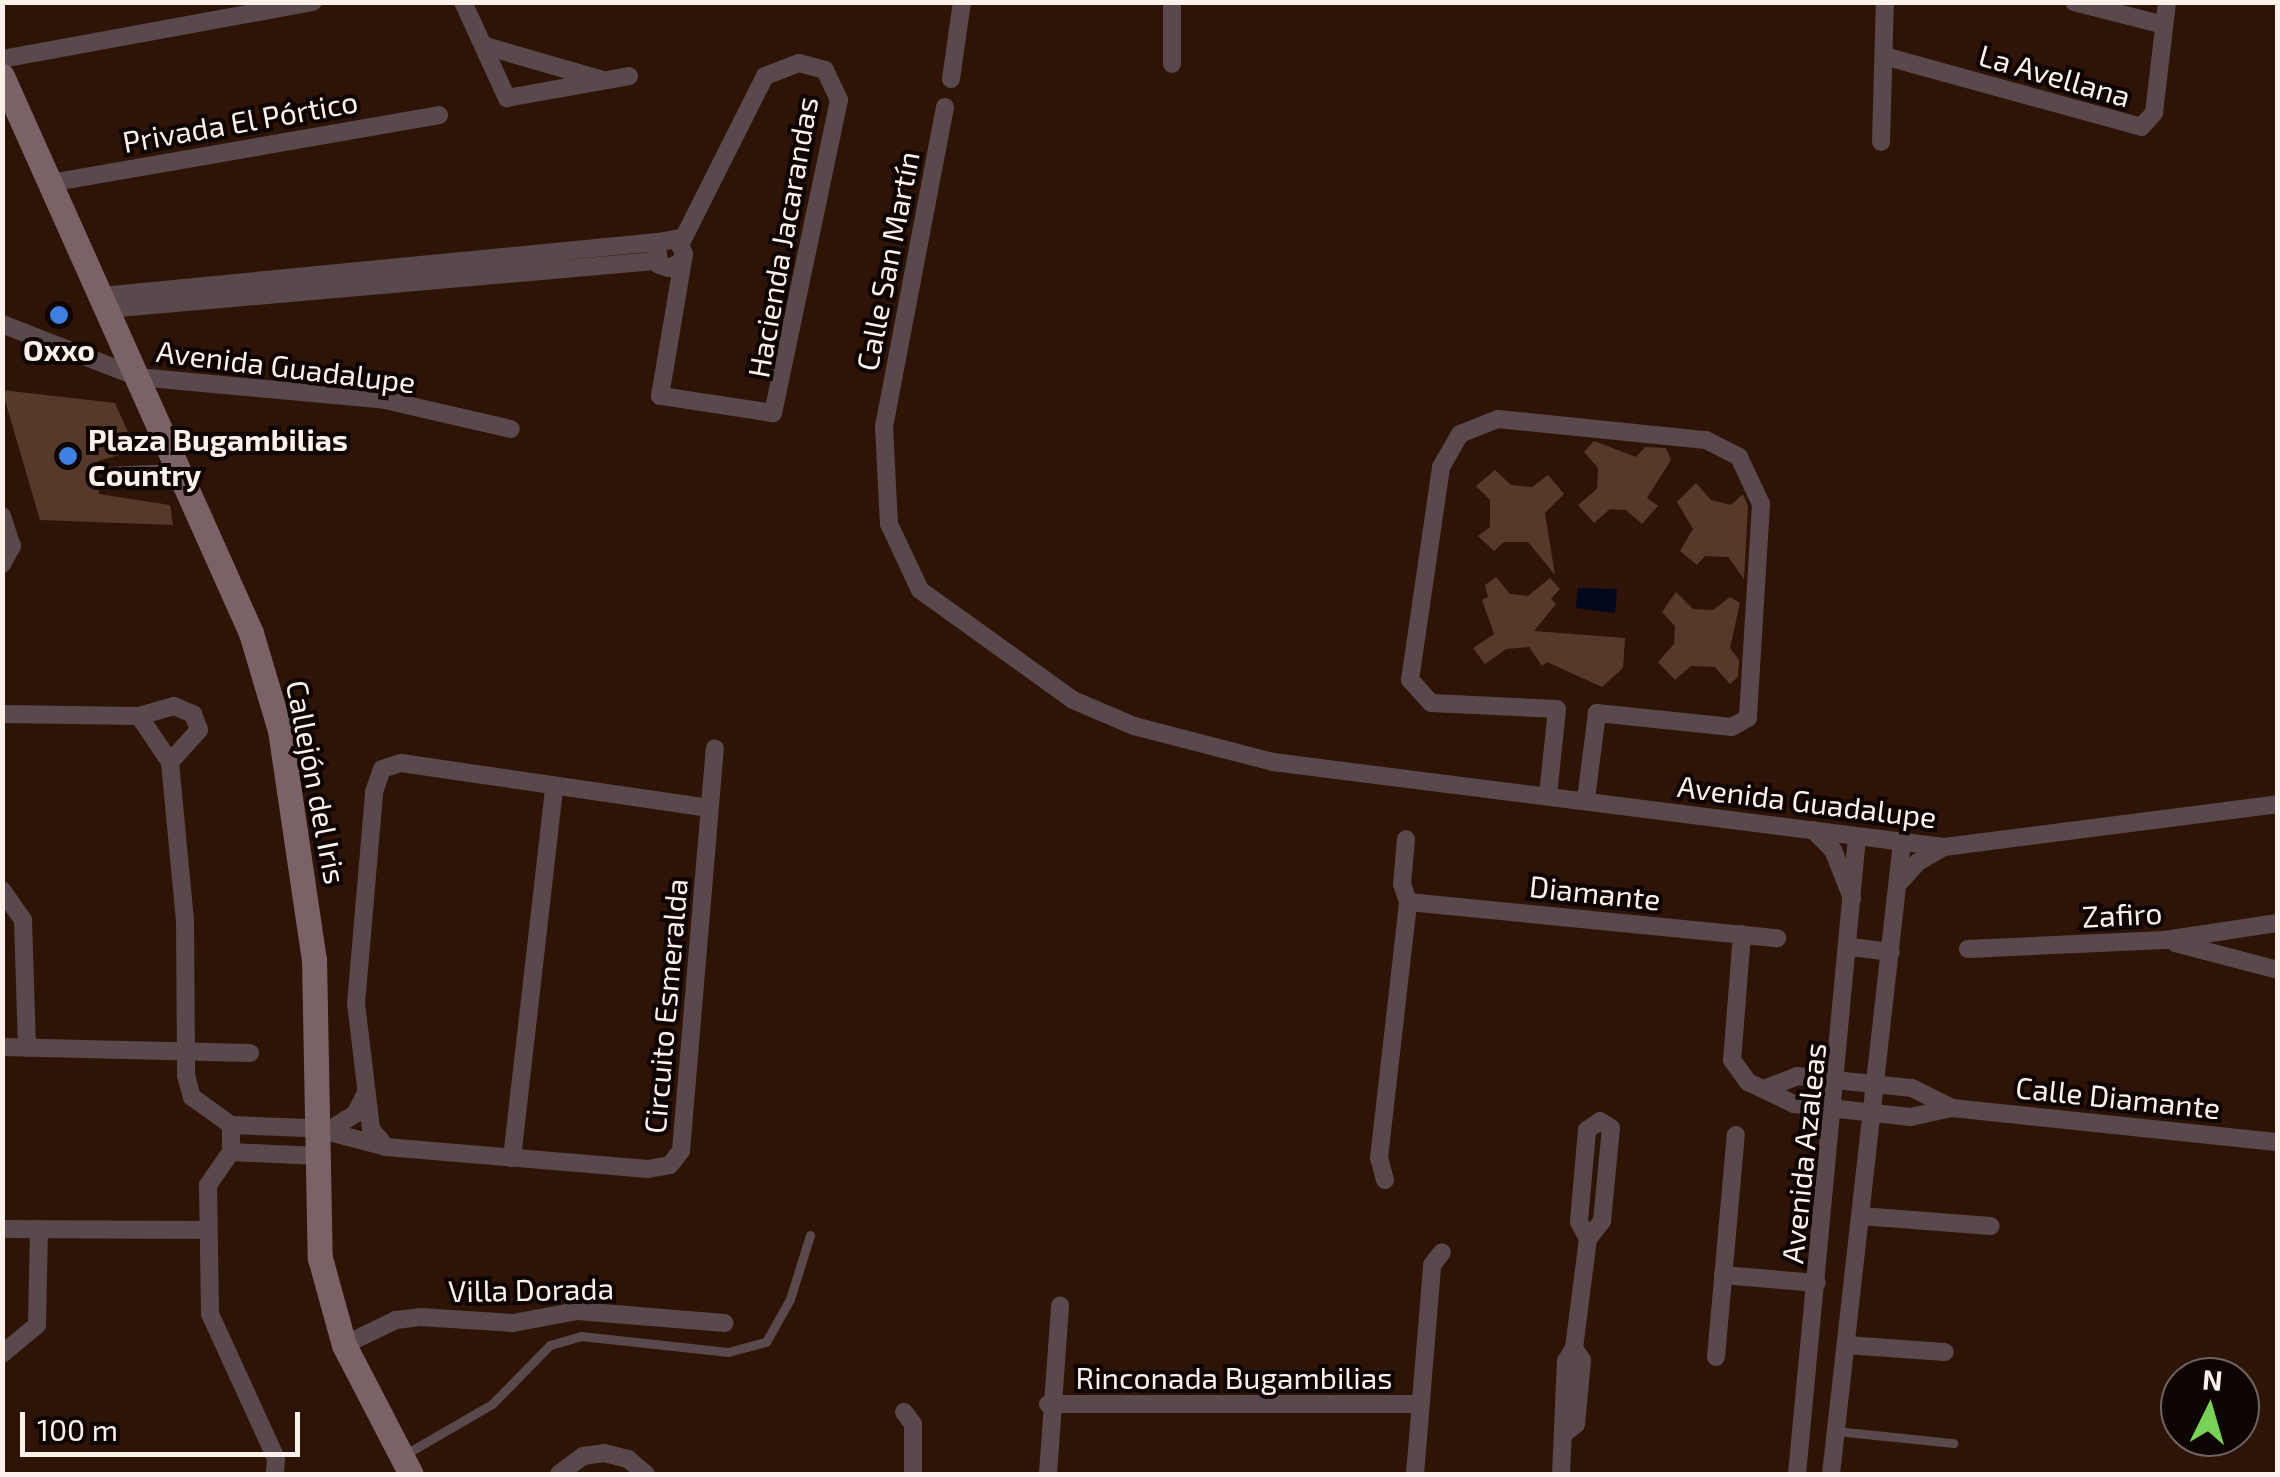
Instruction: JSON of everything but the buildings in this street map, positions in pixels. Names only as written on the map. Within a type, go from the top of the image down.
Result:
[{"type":"street","points":[[2,58],[313,2]]},
{"type":"street","points":[[463,2],[506,98],[629,76]]},
{"type":"street","points":[[950,79],[962,2]]},
{"type":"street","points":[[1172,2],[1172,64]]},
{"type":"street","points":[[1881,142],[1885,2]]},
{"type":"street","points":[[2074,2],[2164,25]]},
{"type":"street","name":"La Avellana","points":[[1884,56],[2140,127],[2154,113],[2168,2]]},
{"type":"street","points":[[485,46],[602,80]]},
{"type":"street","name":"Hacienda Jacarandas","points":[[800,63],[825,70],[839,100],[773,413],[660,396],[682,252],[766,76],[800,63]]},
{"type":"street","name":"Callejón del Iris","points":[[2,76],[251,634],[280,730],[314,959],[320,1258],[344,1345],[406,1465]]},
{"type":"street","name":"Calle San Martín","points":[[945,106],[884,426],[889,524],[907,570],[938,606],[1022,668],[1088,706],[1208,748],[1390,775]]},
{"type":"street","name":"Privada El Pórtico","points":[[50,182],[438,114]]},
{"type":"street","points":[[666,237],[682,252],[669,268],[656,252],[666,237]]},
{"type":"street","points":[[104,302],[656,252]]},
{"type":"street","name":"Avenida Guadalupe","points":[[2,324],[138,376],[384,400],[511,430]]},
{"type":"street","points":[[1548,795],[1557,709],[1431,703],[1413,690],[1442,467],[1460,434],[1498,420],[1706,440],[1740,457],[1754,479],[1760,527],[1748,718],[1732,727],[1597,714],[1586,799]]},
{"type":"street","points":[[2,516],[12,546],[2,564]]},
{"type":"street","points":[[2,714],[139,716],[174,706],[194,714],[199,730],[170,762]]},
{"type":"street","points":[[139,716],[170,762],[184,920],[186,1052],[192,1098],[231,1125],[231,1152],[208,1184],[206,1230],[213,1330],[276,1458],[275,1474]]},
{"type":"street","name":"Circuito Esmeralda","points":[[231,1125],[318,1129],[386,1147],[648,1169],[677,1158],[715,748]]},
{"type":"street","points":[[386,1147],[371,1129],[356,1004],[374,792],[382,769],[402,764],[708,808]]},
{"type":"street","name":"Avenida Guadalupe","points":[[1390,775],[1944,847],[2278,804]]},
{"type":"street","points":[[512,1158],[554,788]]},
{"type":"street","points":[[1813,830],[1833,850],[1854,904]]},
{"type":"street","name":"Avenida Azaleas","points":[[1797,1474],[1836,1108],[1857,836]]},
{"type":"street","points":[[1384,1180],[1378,1158],[1408,902],[1402,884],[1406,839]]},
{"type":"street","points":[[1831,1474],[1902,842]]},
{"type":"street","points":[[1899,884],[1918,862],[1944,847]]},
{"type":"street","points":[[2,890],[22,920],[27,1048]]},
{"type":"street","name":"Diamante","points":[[1408,902],[1777,938]]},
{"type":"street","name":"Zafiro","points":[[1968,949],[2165,940],[2278,923]]},
{"type":"street","name":"Calle Diamante","points":[[1742,934],[1732,1060],[1748,1082],[1769,1088],[1794,1104],[1910,1117],[1952,1108],[2278,1142]]},
{"type":"street","points":[[2165,940],[2278,970]]},
{"type":"street","points":[[1850,947],[1891,952]]},
{"type":"street","points":[[2,1047],[250,1053]]},
{"type":"street","name":"Calle Diamante","points":[[1769,1088],[1796,1076],[1876,1084],[1912,1088],[1952,1108]]},
{"type":"street","points":[[318,1129],[348,1121],[366,1093]]},
{"type":"street","points":[[1560,1474],[1566,1433],[1576,1424],[1582,1360],[1574,1348],[1588,1239],[1602,1220],[1611,1128],[1600,1121],[1587,1130],[1579,1222],[1588,1239]]},
{"type":"street","points":[[1716,1357],[1736,1135]]},
{"type":"street","points":[[231,1152],[318,1156]]},
{"type":"street","points":[[1822,1232],[1860,1226],[1991,1226]]},
{"type":"street","points":[[2,1228],[206,1230]]},
{"type":"street","points":[[2,1354],[37,1325],[39,1229]]},
{"type":"street","points":[[1415,1474],[1432,1266],[1442,1252]]},
{"type":"street","points":[[1723,1276],[1817,1283]]},
{"type":"street","points":[[1048,1474],[1048,1404],[1060,1305]]},
{"type":"street","name":"Villa Dorada","points":[[344,1345],[396,1320],[420,1317],[513,1324],[578,1311],[725,1323]]},
{"type":"street","points":[[1846,1345],[1945,1352]]},
{"type":"street","name":"Rinconada Bugambilias","points":[[1048,1404],[1420,1404]]},
{"type":"street","points":[[904,1412],[913,1424],[913,1474]]},
{"type":"street","points":[[559,1474],[582,1456],[604,1453],[628,1459],[646,1474]]},
{"type":"lane","points":[[106,471],[178,468]]},
{"type":"lane","points":[[406,1465],[492,1404],[550,1345],[581,1336],[728,1352],[766,1342],[790,1300],[810,1235]]},
{"type":"lane","points":[[1836,1431],[1953,1442]]},
{"type":"water","points":[[1578,588],[1617,589],[1615,613],[1576,608]]},
{"type":"place","name":"Oxxo","points":[[59,315]]},
{"type":"place","name":"Plaza Bugambilias Country","points":[[68,456]]}]
